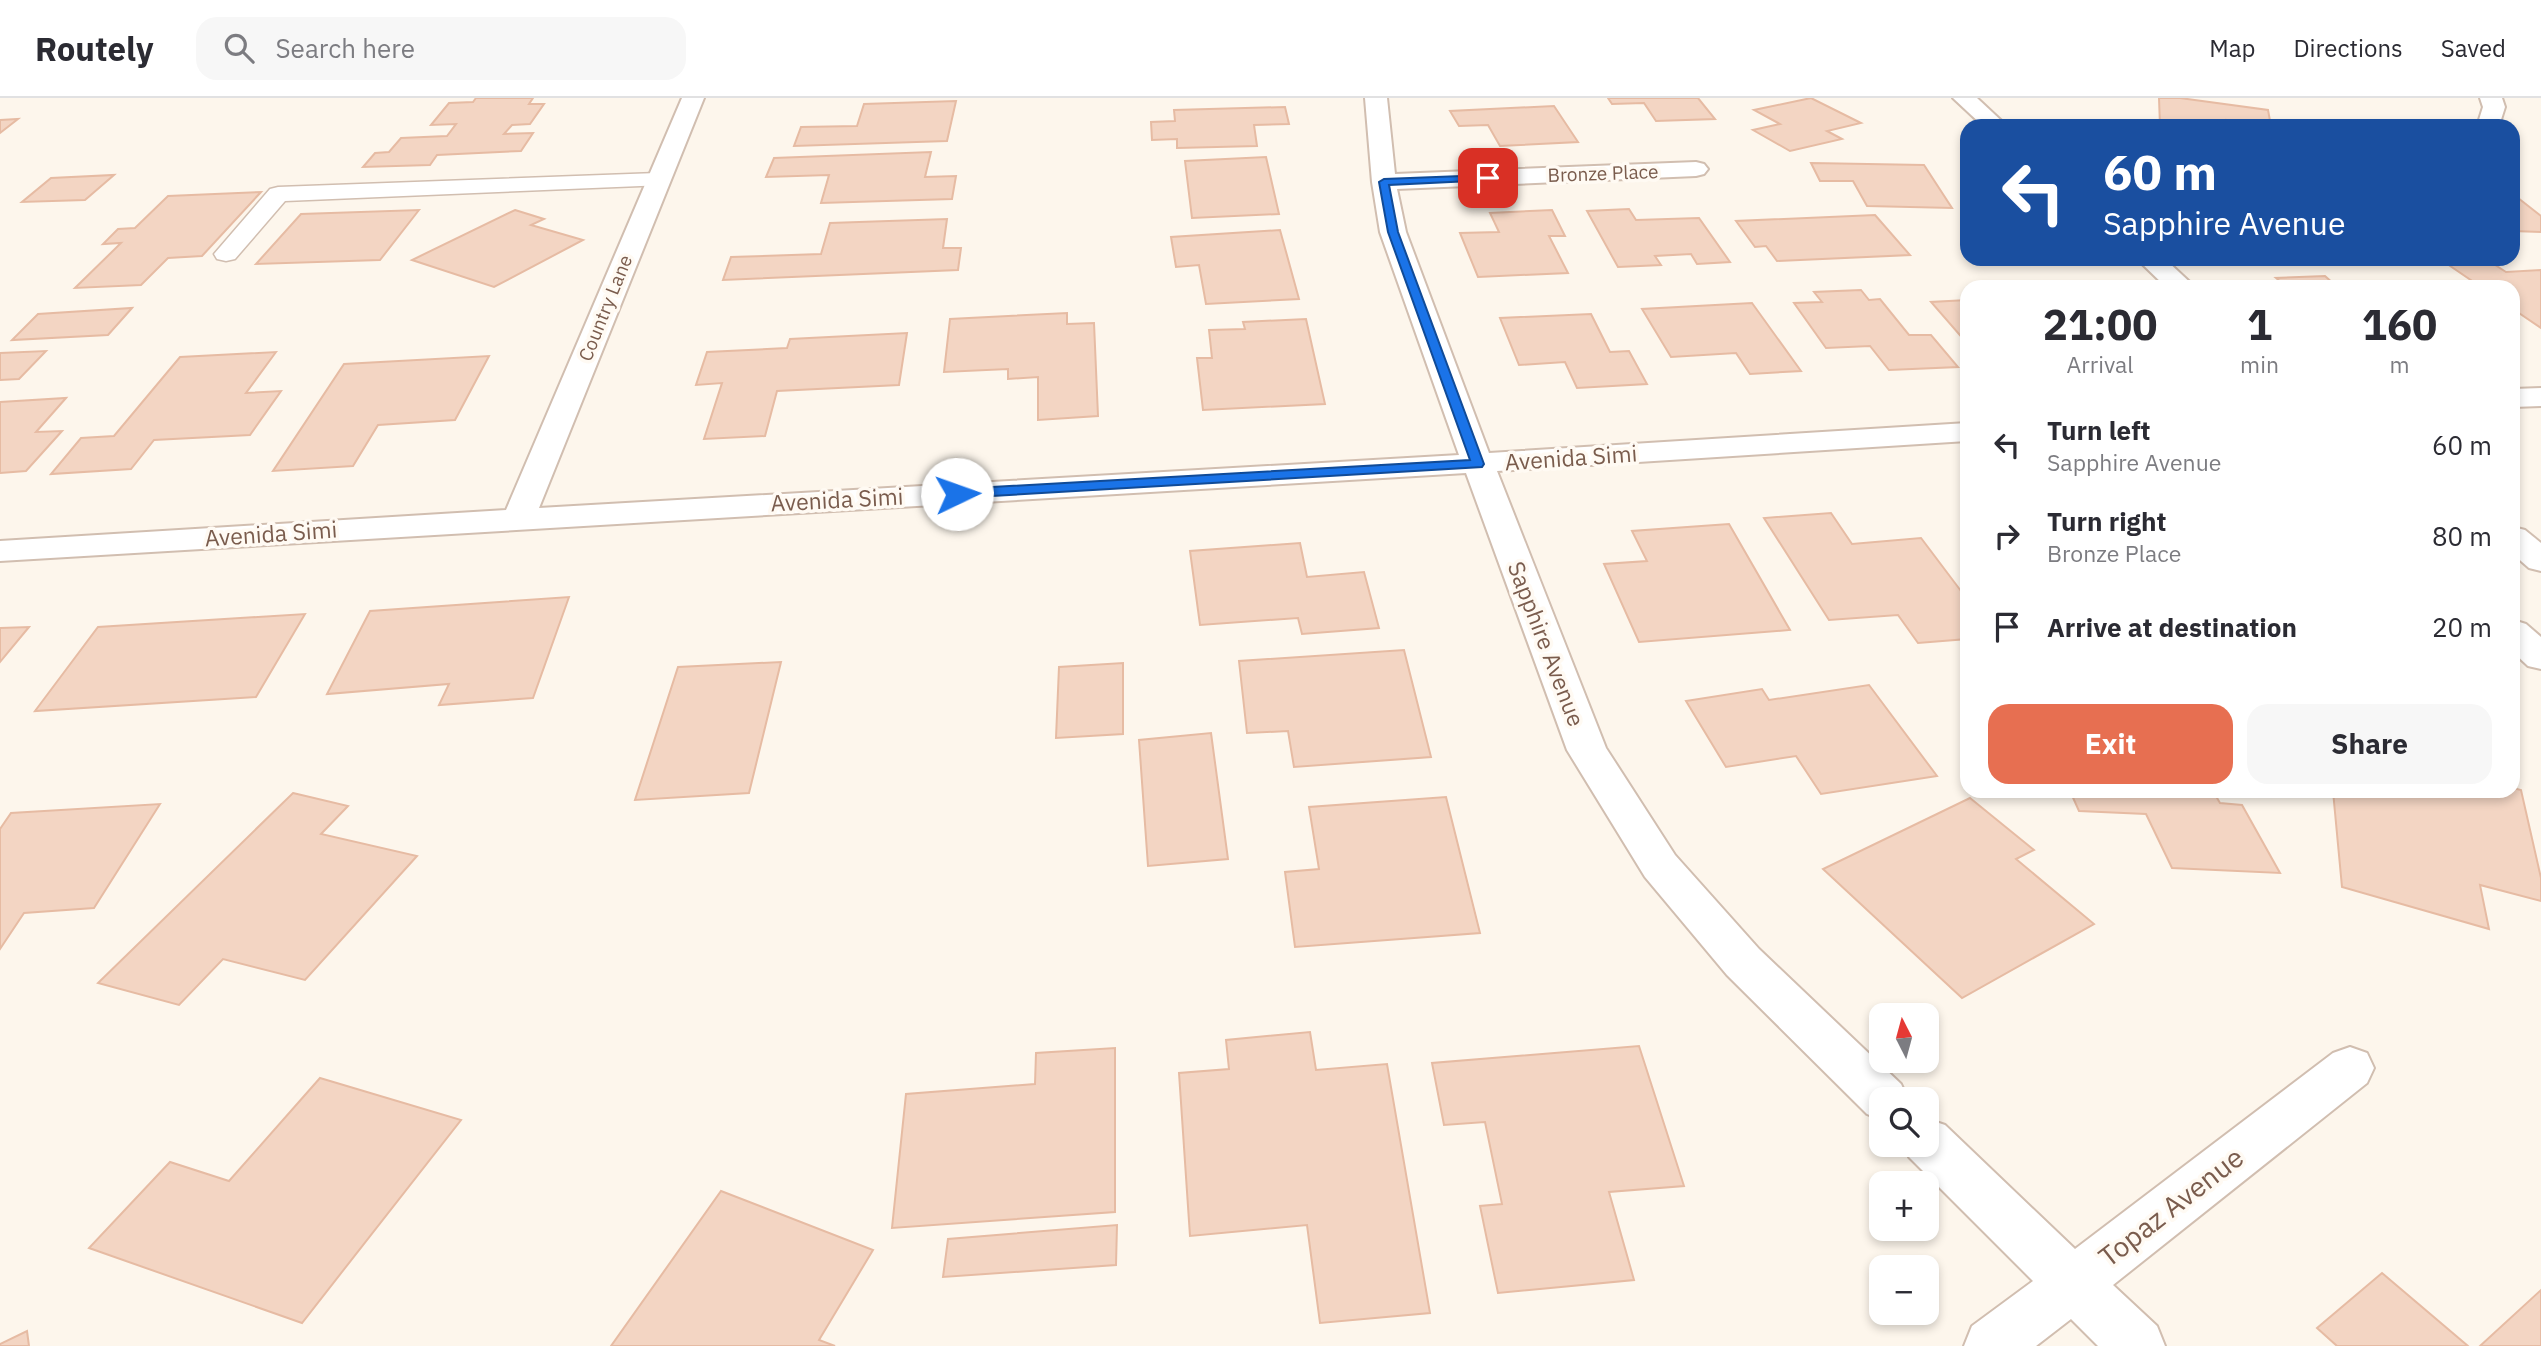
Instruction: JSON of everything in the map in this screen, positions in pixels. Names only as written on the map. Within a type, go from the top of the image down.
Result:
[{"type":"street","name":"Country Lane","points":[[519,518],[693,98]]},
{"type":"street","name":"Sapphire Avenue","points":[[1376,98],[1384,182],[1393,232],[1587,750],[1660,866],[1743,962],[1872,1087]]},
{"type":"street","points":[[1964,98],[1988,119]]},
{"type":"street","points":[[2490,119],[2494,107],[2491,98]]},
{"type":"street","name":"Bronze Place","points":[[1384,182],[1696,169]]},
{"type":"street","points":[[2158,266],[2174,280]]},
{"type":"street","points":[[2520,398],[2541,397]]},
{"type":"street","name":"Avenida Simi","points":[[0,551],[519,518],[1478,464],[1960,432]]},
{"type":"street","points":[[2520,543],[2541,561]]},
{"type":"street","points":[[2520,638],[2541,657]]},
{"type":"street","name":"Topaz Avenue","points":[[1992,1346],[2350,1068]]},
{"type":"street","points":[[1939,1153],[2137,1346]]},
{"type":"lane","points":[[226,254],[278,194],[657,180]]},
{"type":"building","points":[[476,98],[533,98],[529,104],[544,104],[530,124],[512,125],[504,134],[533,133],[521,151],[437,155],[430,165],[363,167],[375,153],[389,152],[401,138],[447,136],[456,124],[431,125],[449,103],[473,102]]},
{"type":"building","points":[[1608,98],[1698,98],[1715,119],[1656,121],[1644,103],[1612,104]]},
{"type":"building","points":[[1811,98],[1861,123],[1827,131],[1842,139],[1790,151],[1753,130],[1780,124],[1754,110]]},
{"type":"building","points":[[2159,98],[2180,98],[2268,110],[2270,119],[2160,119]]},
{"type":"building","points":[[956,101],[947,141],[794,146],[801,127],[857,126],[864,104]]},
{"type":"building","points":[[1554,106],[1578,142],[1500,146],[1488,125],[1459,126],[1450,111]]},
{"type":"building","points":[[1285,107],[1289,124],[1254,125],[1257,146],[1177,148],[1177,139],[1152,140],[1151,122],[1175,121],[1174,110]]},
{"type":"building","points":[[18,119],[0,133],[0,120]]},
{"type":"building","points":[[931,152],[925,177],[956,176],[952,199],[821,203],[829,175],[766,177],[774,158]]},
{"type":"building","points":[[1266,157],[1279,214],[1192,218],[1185,161]]},
{"type":"building","points":[[1811,163],[1924,165],[1952,208],[1867,206],[1853,181],[1820,181]]},
{"type":"building","points":[[114,175],[85,200],[22,202],[51,178]]},
{"type":"building","points":[[261,192],[202,256],[168,258],[141,285],[75,288],[121,243],[103,244],[118,229],[135,228],[168,196]]},
{"type":"building","points":[[2520,200],[2541,216],[2541,232],[2520,231]]},
{"type":"building","points":[[1629,209],[1636,220],[1699,218],[1730,262],[1697,264],[1691,254],[1655,256],[1661,265],[1618,267],[1587,211]]},
{"type":"building","points":[[419,210],[380,260],[256,264],[301,214]]},
{"type":"building","points":[[515,210],[544,219],[531,225],[583,240],[494,287],[412,260]]},
{"type":"building","points":[[1552,210],[1565,236],[1549,236],[1568,273],[1478,277],[1460,233],[1499,232],[1490,213]]},
{"type":"building","points":[[1875,215],[1910,255],[1777,261],[1766,246],[1755,247],[1736,221]]},
{"type":"building","points":[[947,219],[943,248],[961,248],[958,270],[723,280],[731,257],[821,254],[830,223]]},
{"type":"building","points":[[1280,230],[1299,299],[1206,304],[1199,265],[1176,267],[1171,237]]},
{"type":"building","points":[[2450,266],[2497,266],[2506,272],[2541,270],[2541,328],[2520,314],[2520,280],[2471,280]]},
{"type":"building","points":[[2325,276],[2329,280],[2278,280],[2276,278]]},
{"type":"building","points":[[1861,290],[1869,300],[1880,299],[1909,335],[1931,335],[1958,367],[1889,370],[1870,346],[1826,348],[1794,303],[1822,302],[1814,292]]},
{"type":"building","points":[[1960,300],[1960,335],[1931,302]]},
{"type":"building","points":[[1752,303],[1801,371],[1750,374],[1736,353],[1671,357],[1642,309]]},
{"type":"building","points":[[132,308],[108,335],[12,340],[38,314]]},
{"type":"building","points":[[1067,313],[1067,324],[1094,323],[1098,416],[1038,420],[1038,377],[1008,379],[1008,369],[944,372],[950,319]]},
{"type":"building","points":[[1591,314],[1610,352],[1629,351],[1647,384],[1577,388],[1565,362],[1519,365],[1500,318]]},
{"type":"building","points":[[1306,319],[1325,404],[1203,410],[1197,358],[1212,358],[1209,330],[1245,329],[1243,322]]},
{"type":"building","points":[[907,333],[899,385],[777,391],[765,436],[704,439],[722,383],[696,385],[707,352],[787,348],[790,339]]},
{"type":"building","points":[[46,351],[19,379],[0,380],[0,353]]},
{"type":"building","points":[[276,352],[246,393],[281,391],[250,435],[154,440],[131,469],[51,474],[81,438],[114,436],[180,357]]},
{"type":"building","points":[[489,356],[455,420],[378,425],[353,466],[273,471],[344,364]]},
{"type":"building","points":[[66,398],[36,432],[62,431],[26,471],[0,473],[0,402]]},
{"type":"building","points":[[1831,513],[1852,544],[1921,538],[1960,590],[1960,640],[1918,643],[1898,615],[1829,620],[1764,518]]},
{"type":"building","points":[[1729,524],[1790,630],[1639,642],[1604,564],[1647,561],[1632,531]]},
{"type":"building","points":[[1300,543],[1307,577],[1364,572],[1379,628],[1302,634],[1298,618],[1200,625],[1190,551]]},
{"type":"building","points":[[569,597],[533,698],[439,705],[449,684],[327,694],[370,611]]},
{"type":"building","points":[[305,614],[256,697],[35,711],[98,627]]},
{"type":"building","points":[[29,627],[0,662],[0,628]]},
{"type":"building","points":[[1404,650],[1431,757],[1294,767],[1288,731],[1247,733],[1239,661]]},
{"type":"building","points":[[781,662],[749,793],[635,800],[678,667]]},
{"type":"building","points":[[1123,663],[1123,734],[1056,738],[1059,667]]},
{"type":"building","points":[[1869,685],[1937,776],[1821,794],[1796,756],[1726,767],[1686,701],[1762,689],[1769,700]]},
{"type":"building","points":[[1211,733],[1228,859],[1148,866],[1139,740]]},
{"type":"building","points":[[2521,790],[2541,878],[2541,901],[2480,885],[2489,929],[2342,887],[2334,798],[2520,798]]},
{"type":"building","points":[[293,793],[348,806],[321,834],[417,856],[305,980],[223,959],[179,1005],[98,983]]},
{"type":"building","points":[[1446,797],[1480,933],[1295,947],[1285,872],[1319,869],[1309,807]]},
{"type":"building","points":[[1970,798],[2034,850],[2016,859],[2094,924],[1962,998],[1823,869]]},
{"type":"building","points":[[2073,798],[2217,798],[2220,803],[2242,805],[2280,873],[2172,868],[2146,814],[2079,811]]},
{"type":"building","points":[[160,804],[94,908],[24,913],[0,949],[0,829],[11,813]]},
{"type":"building","points":[[1310,1032],[1316,1070],[1387,1064],[1430,1313],[1320,1323],[1307,1225],[1190,1236],[1179,1073],[1229,1069],[1226,1040]]},
{"type":"building","points":[[1639,1046],[1684,1186],[1609,1192],[1634,1280],[1498,1293],[1480,1206],[1502,1204],[1485,1122],[1444,1125],[1432,1063]]},
{"type":"building","points":[[1115,1048],[1115,1212],[892,1228],[906,1094],[1035,1084],[1036,1053]]},
{"type":"building","points":[[320,1078],[461,1120],[302,1323],[89,1248],[170,1162],[229,1181]]},
{"type":"building","points":[[721,1191],[873,1250],[819,1340],[835,1346],[611,1346]]},
{"type":"building","points":[[1117,1225],[1116,1265],[943,1277],[948,1239]]},
{"type":"building","points":[[2382,1273],[2468,1346],[2337,1346],[2317,1328]]},
{"type":"building","points":[[2541,1290],[2541,1346],[2480,1346]]},
{"type":"building","points":[[27,1331],[29,1346],[0,1346],[0,1344]]},
{"type":"route","points":[[957,494],[1478,464],[1393,232],[1384,182],[1488,178]]}]
